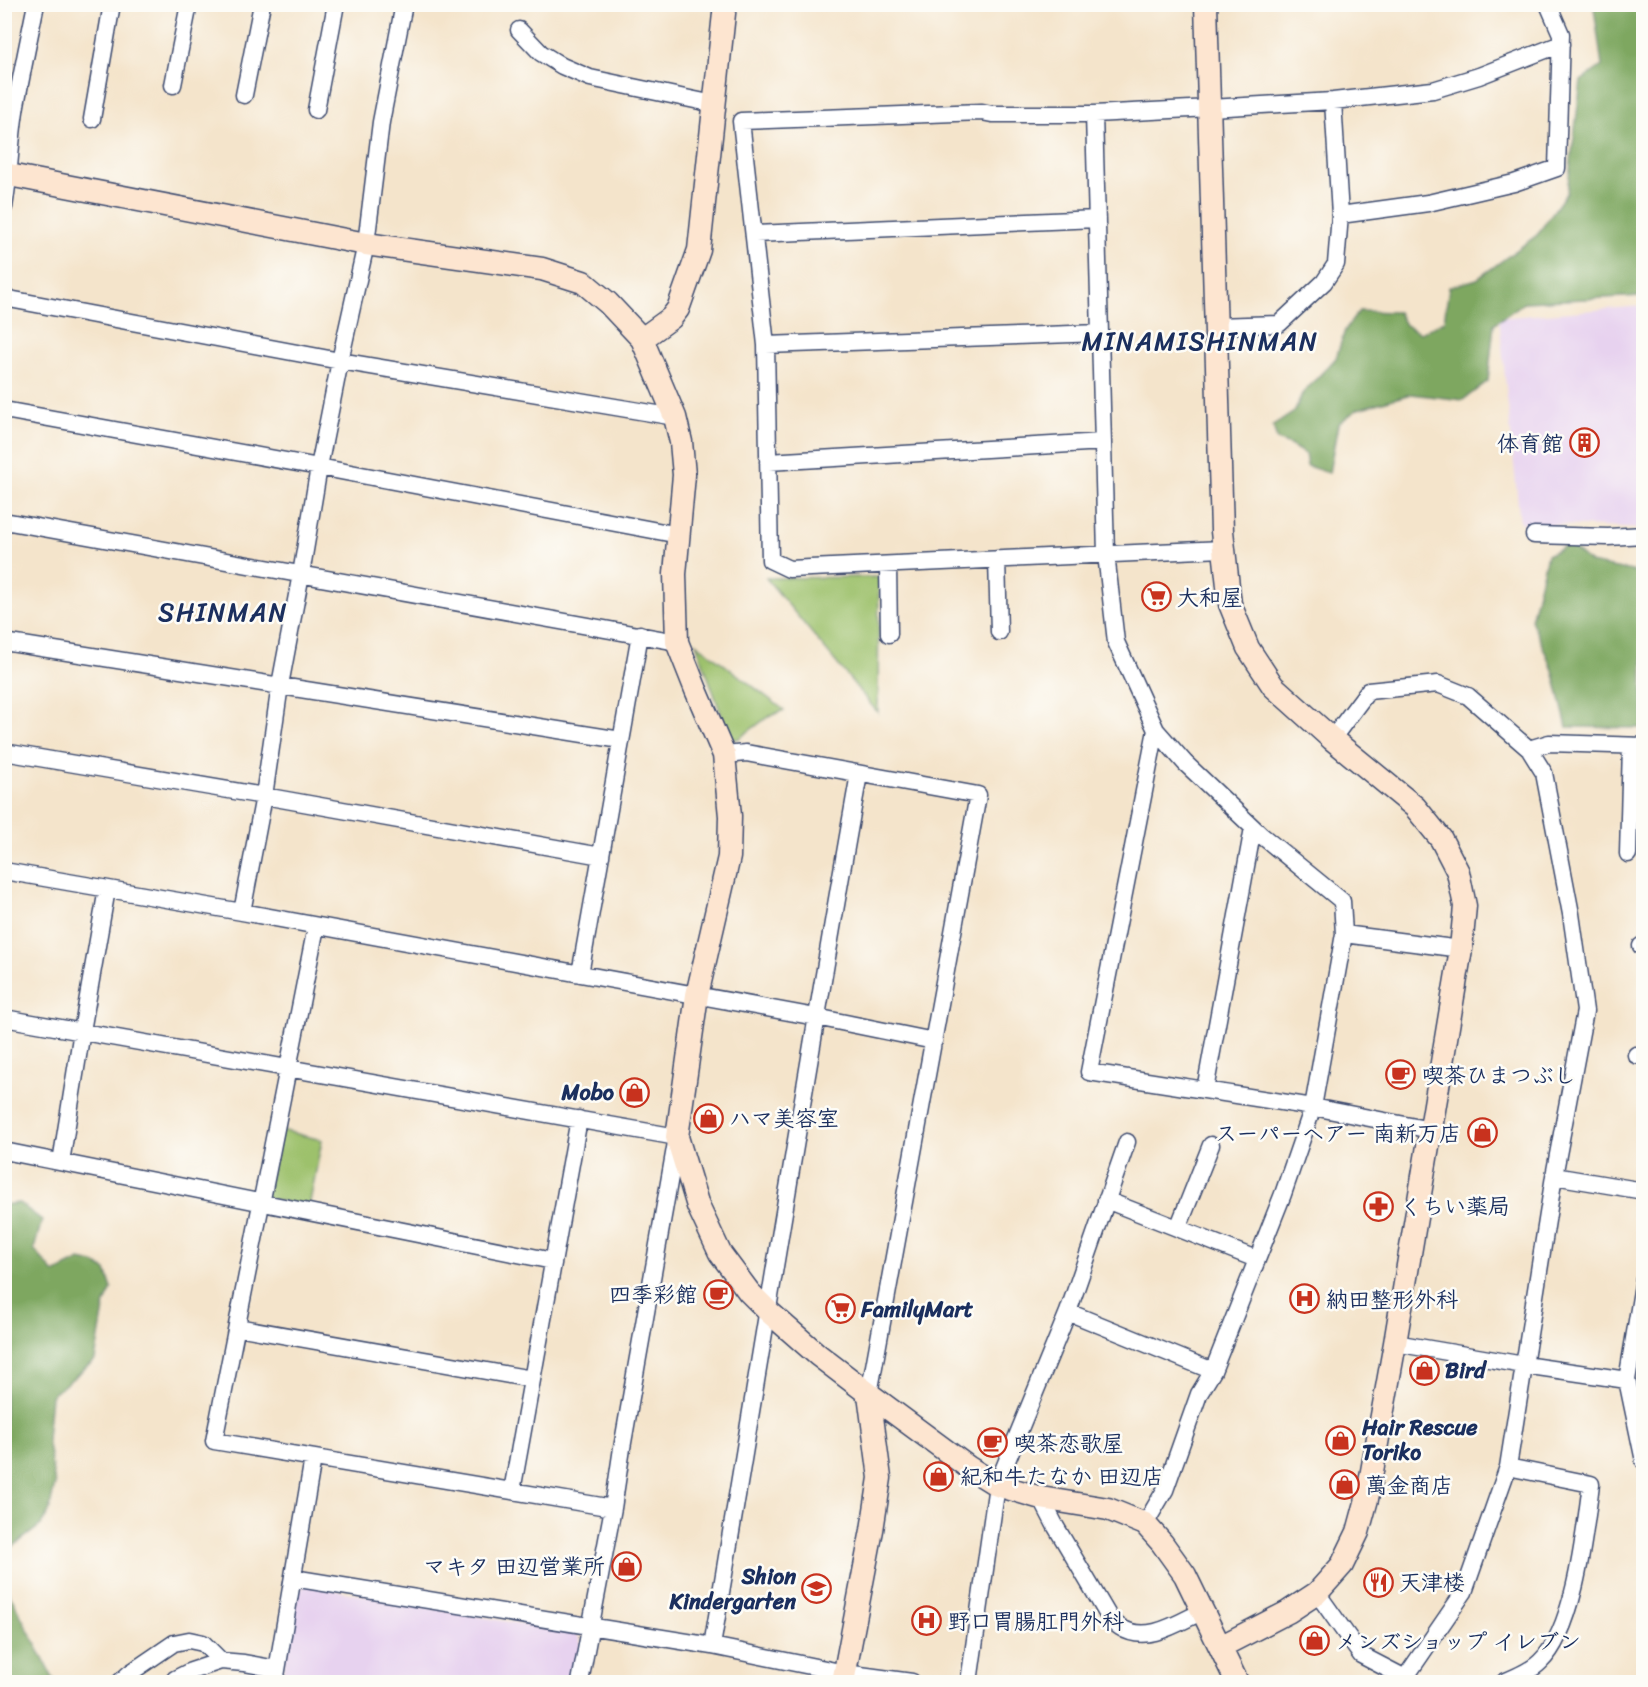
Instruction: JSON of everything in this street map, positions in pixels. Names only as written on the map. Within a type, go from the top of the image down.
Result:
[{"type":"street","points":[[4,207],[16,106],[36,4]]},
{"type":"street","points":[[92,119],[112,4]]},
{"type":"street","points":[[173,85],[189,4]]},
{"type":"street","points":[[244,96],[262,4]]},
{"type":"street","points":[[316,110],[336,4]]},
{"type":"street","points":[[242,912],[264,796],[279,686],[340,361],[366,244],[381,122],[405,4]]},
{"type":"street","points":[[642,339],[678,309],[699,250],[725,4]]},
{"type":"street","points":[[1206,4],[1223,549],[1230,604],[1248,648],[1273,686],[1332,739],[1415,807],[1441,839],[1458,873],[1465,906],[1461,949],[1395,1343],[1367,1499],[1358,1532],[1342,1565],[1317,1593],[1288,1612],[1220,1647]]},
{"type":"street","points":[[1340,215],[1428,203],[1514,183],[1557,168],[1561,34],[1548,4]]},
{"type":"street","points":[[519,30],[541,53],[562,66],[590,78],[714,104]]},
{"type":"street","points":[[1223,549],[789,569],[770,560],[766,345],[741,121],[982,112],[992,114],[1094,114],[1334,101],[1432,90],[1479,76],[1561,44]]},
{"type":"street","points":[[1215,326],[1280,324],[1324,282],[1336,264],[1340,215],[1334,101]]},
{"type":"street","points":[[1094,114],[1106,554],[1116,642],[1156,730],[1185,763],[1253,828],[1342,901],[1344,934],[1313,1107],[1283,1194],[1213,1371],[1199,1394],[1165,1490],[1144,1524]]},
{"type":"street","points":[[7,175],[366,244],[542,269],[583,282],[608,303],[642,339],[675,417],[681,442],[684,475],[675,574],[677,642],[724,754],[730,816],[729,857],[697,995],[677,1137],[624,1437],[614,1508],[580,1683]]},
{"type":"street","points":[[755,234],[1097,219]]},
{"type":"street","points":[[4,298],[340,361],[675,417]]},
{"type":"street","points":[[766,345],[1100,333]]},
{"type":"street","points":[[4,410],[679,535]]},
{"type":"street","points":[[768,462],[1103,442]]},
{"type":"street","points":[[4,521],[677,642]]},
{"type":"street","points":[[1534,535],[1608,537],[1644,535]]},
{"type":"street","points":[[997,559],[999,632]]},
{"type":"street","points":[[888,565],[889,634]]},
{"type":"street","points":[[580,974],[640,634]]},
{"type":"street","points":[[4,642],[621,740]]},
{"type":"street","points":[[1317,1593],[1362,1656],[1410,1680],[1464,1592],[1508,1467],[1554,1176],[1585,1011],[1571,914],[1544,774],[1529,749],[1468,696],[1438,684],[1368,691],[1332,739]]},
{"type":"street","points":[[1156,730],[1089,1072],[1313,1107],[1431,1130]]},
{"type":"street","points":[[1529,749],[1549,744],[1637,746],[1628,854]]},
{"type":"street","points":[[4,752],[601,856]]},
{"type":"street","points":[[724,754],[746,753],[978,795],[869,1394],[880,1478],[844,1678]]},
{"type":"street","points":[[712,1646],[816,1017],[859,774]]},
{"type":"street","points":[[1205,1090],[1253,828]]},
{"type":"street","points":[[4,871],[697,995],[934,1041]]},
{"type":"street","points":[[61,1162],[107,889]]},
{"type":"street","points":[[316,927],[214,1441],[614,1508]]},
{"type":"street","points":[[1344,934],[1461,949]]},
{"type":"street","points":[[4,1018],[677,1137]]},
{"type":"street","points":[[512,1491],[579,1119]]},
{"type":"street","points":[[677,1137],[698,1206],[720,1253],[749,1292],[769,1312],[818,1355],[869,1394],[968,1467],[997,1485],[1041,1498],[1108,1509],[1144,1524],[1162,1543],[1185,1575],[1237,1683]]},
{"type":"street","points":[[969,1683],[997,1485],[1068,1312],[1127,1142]]},
{"type":"street","points":[[1178,1228],[1211,1144]]},
{"type":"street","points":[[4,1151],[553,1261]]},
{"type":"street","points":[[1554,1176],[1644,1191]]},
{"type":"street","points":[[1106,1200],[1256,1259]]},
{"type":"street","points":[[1644,1279],[1627,1380],[1644,1461]]},
{"type":"street","points":[[1068,1312],[1213,1371]]},
{"type":"street","points":[[237,1327],[532,1379]]},
{"type":"street","points":[[1395,1343],[1627,1380]]},
{"type":"street","points":[[173,1683],[175,1679],[191,1671],[221,1660],[244,1663],[276,1676],[313,1458]]},
{"type":"street","points":[[1504,1683],[1539,1664],[1550,1652],[1565,1618],[1581,1555],[1591,1484],[1508,1467]]},
{"type":"street","points":[[1041,1498],[1109,1617],[1121,1628],[1134,1633],[1148,1634],[1160,1631],[1203,1611]]},
{"type":"street","points":[[293,1578],[712,1646],[844,1678],[912,1683]]},
{"type":"street","points":[[120,1683],[130,1673],[174,1643],[189,1640],[203,1643],[221,1660]]},
{"type":"shaded area","points":[[1643,306],[1643,529],[1520,523],[1499,318]]},
{"type":"shaded area","points":[[306,1585],[577,1634],[581,1643],[574,1682],[281,1682],[298,1591]]},
{"type":"green space","points":[[1600,4],[1643,5],[1643,296],[1525,302],[1494,324],[1488,381],[1463,400],[1411,394],[1358,409],[1338,424],[1329,473],[1307,466],[1305,454],[1277,440],[1273,426],[1294,412],[1302,394],[1336,358],[1345,330],[1359,311],[1398,312],[1405,325],[1420,333],[1444,321],[1449,287],[1477,279],[1537,235],[1567,192],[1581,81],[1602,66],[1594,8]]},
{"type":"green space","points":[[1569,544],[1590,563],[1643,573],[1643,728],[1567,727],[1553,670],[1531,620],[1547,555]]},
{"type":"green space","points":[[879,577],[878,713],[766,578]]},
{"type":"green space","points":[[696,643],[784,710],[768,717],[738,739],[730,739]]},
{"type":"green space","points":[[281,1130],[322,1140],[309,1207],[265,1198]]},
{"type":"green space","points":[[19,1203],[42,1220],[34,1249],[54,1273],[80,1260],[94,1263],[106,1270],[112,1289],[105,1303],[95,1360],[51,1396],[47,1439],[55,1484],[49,1512],[41,1525],[5,1555],[4,1205]]},
{"type":"green space","points":[[5,1585],[55,1682],[5,1682]]},
{"type":"place","name":"体育館","points":[[1584,443]]},
{"type":"place","name":"大和屋","points":[[1156,597]]},
{"type":"place","name":"喫茶ひまつぶし","points":[[1401,1075]]},
{"type":"place","name":"Mobo","points":[[635,1092]]},
{"type":"place","name":"ハマ美容室","points":[[708,1118]]},
{"type":"place","name":"スーパーヘアー 南新万店","points":[[1482,1133]]},
{"type":"place","name":"くちい薬局","points":[[1379,1206]]},
{"type":"place","name":"四季彩館","points":[[718,1294]]},
{"type":"place","name":"納田整形外科","points":[[1305,1299]]},
{"type":"place","name":"FamilyMart","points":[[840,1309]]},
{"type":"place","name":"Bird","points":[[1424,1370]]},
{"type":"place","name":"Hair Rescue Toriko","points":[[1341,1440]]},
{"type":"place","name":"喫茶恋歌屋","points":[[993,1443]]},
{"type":"place","name":"紀和牛たなか 田辺店","points":[[939,1476]]},
{"type":"place","name":"萬金商店","points":[[1344,1485]]},
{"type":"place","name":"マキタ 田辺営業所","points":[[626,1566]]},
{"type":"place","name":"天津楼","points":[[1378,1582]]},
{"type":"place","name":"Shion Kindergarten","points":[[817,1589]]},
{"type":"place","name":"野口胃腸肛門外科","points":[[927,1621]]},
{"type":"place","name":"メンズショップ イレブン","points":[[1314,1641]]},
{"type":"district","name":"MINAMISHINMAN","points":[[1200,341]]},
{"type":"district","name":"SHINMAN","points":[[223,612]]}]
